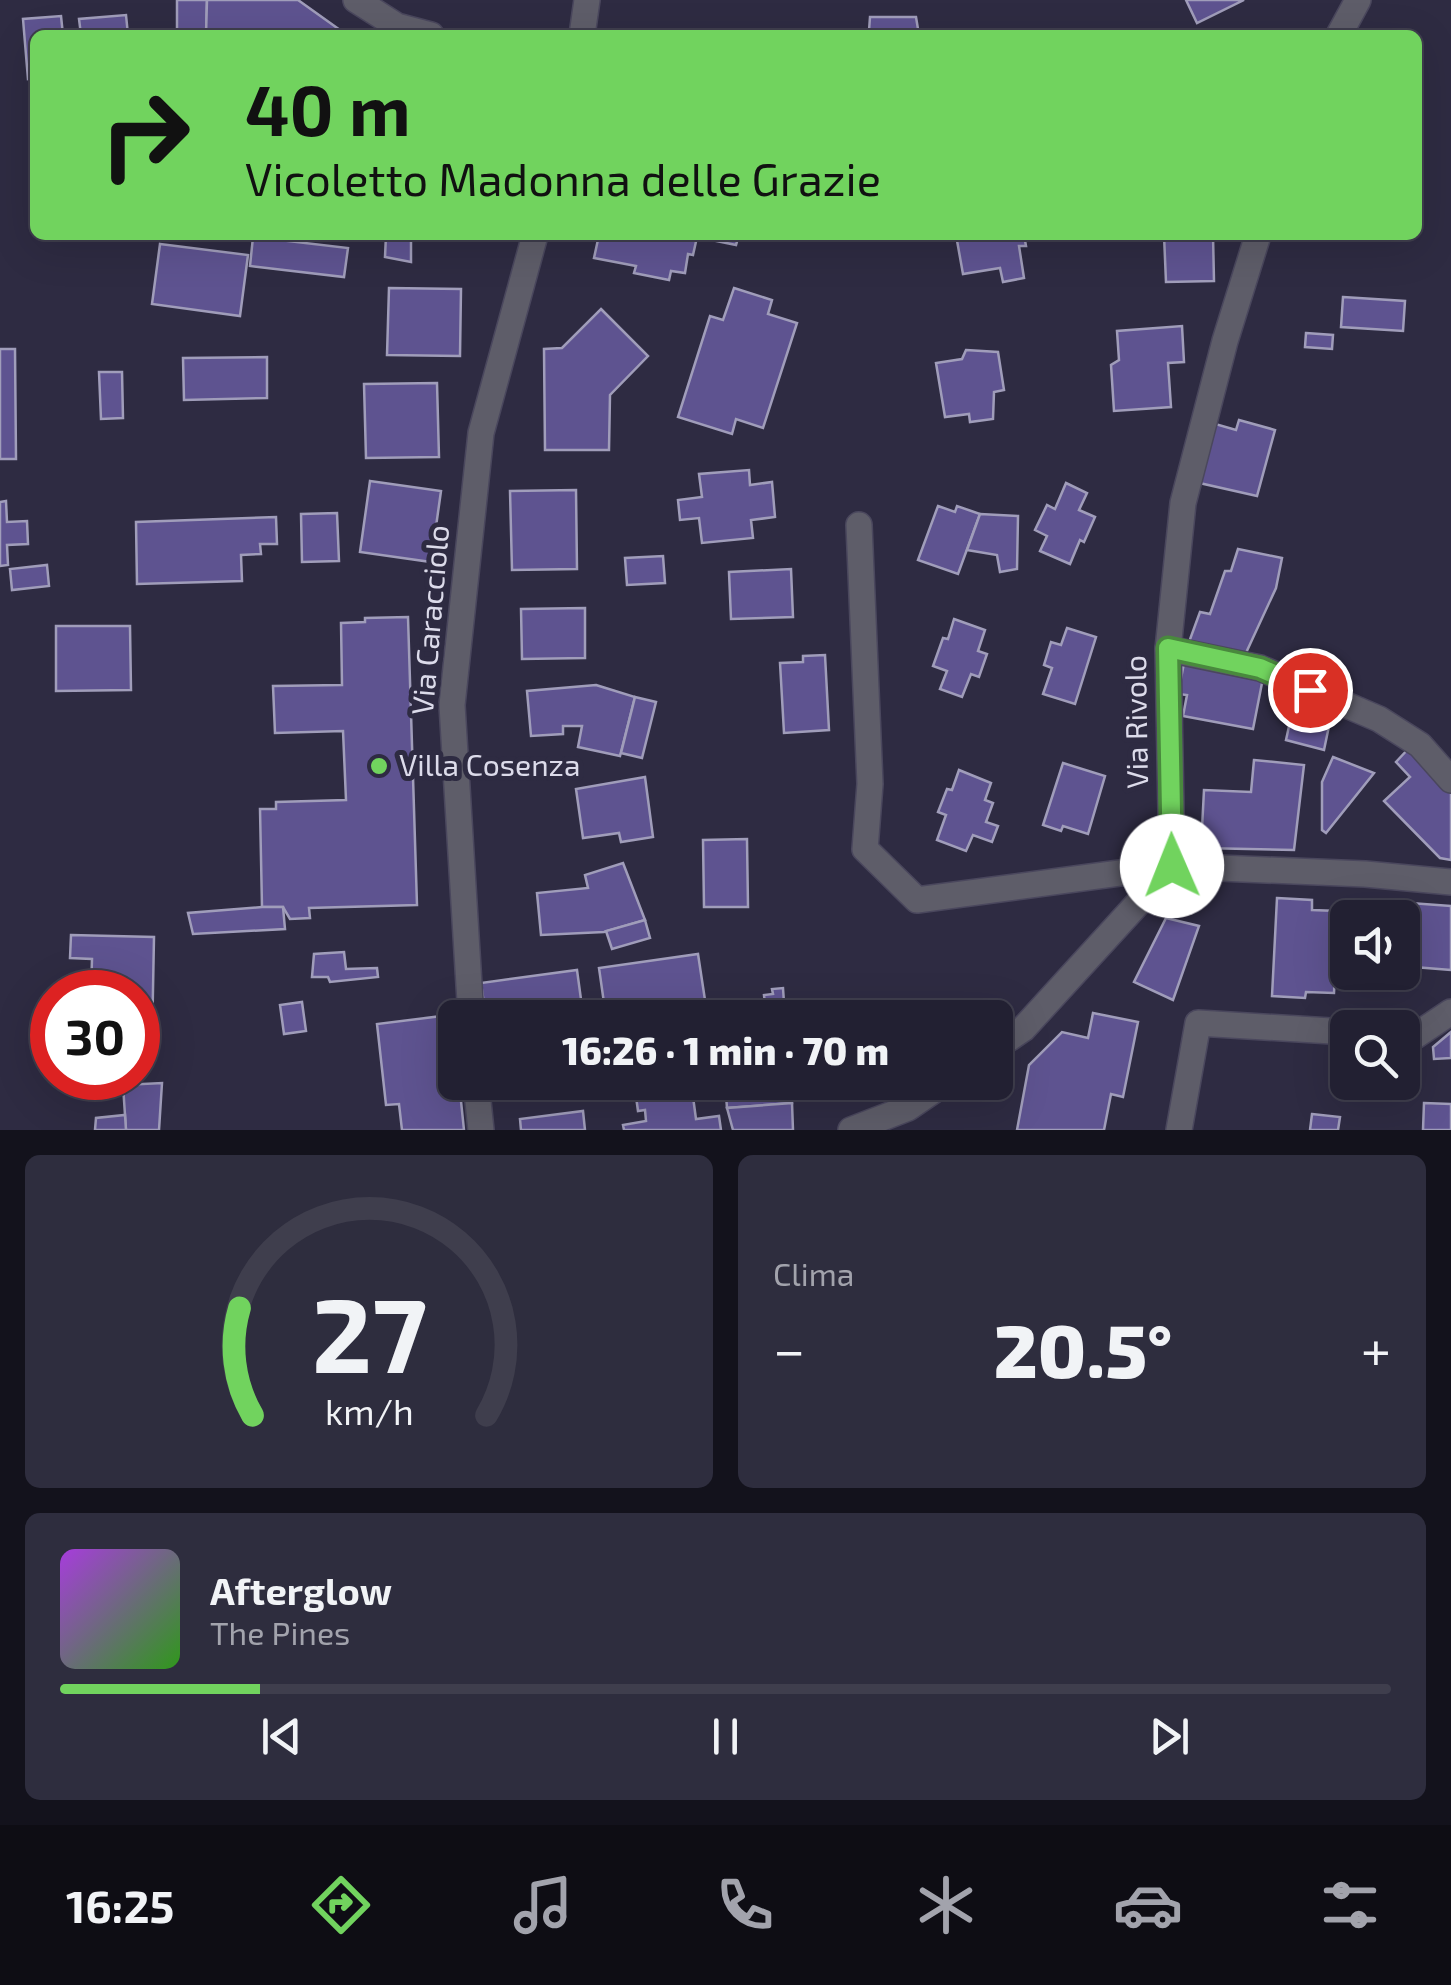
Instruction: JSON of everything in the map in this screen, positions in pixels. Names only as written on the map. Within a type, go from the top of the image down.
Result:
[{"type":"street","points":[[356,0],[397,26],[412,30]]},
{"type":"street","points":[[582,30],[587,0]]},
{"type":"street","points":[[1342,30],[1358,0]]},
{"type":"street","name":"Via Caracciolo","points":[[470,1000],[452,704],[480,433],[535,240]]},
{"type":"street","name":"Via Rivolo","points":[[1172,866],[1168,648],[1184,503],[1256,240]]},
{"type":"street","points":[[859,525],[870,784],[866,849],[917,900],[1172,866],[1365,874],[1451,882]]},
{"type":"street","points":[[1168,648],[1260,668],[1379,720],[1420,745],[1451,780]]},
{"type":"street","points":[[1013,1036],[1172,866]]},
{"type":"street","points":[[1420,1033],[1451,1012]]},
{"type":"street","points":[[1179,1130],[1198,1022],[1330,1031]]},
{"type":"street","points":[[478,1100],[480,1130]]},
{"type":"street","points":[[852,1130],[920,1100]]},
{"type":"building","points":[[177,0],[207,0],[206,30],[177,30]]},
{"type":"building","points":[[207,0],[298,0],[340,30],[206,30]]},
{"type":"building","points":[[1186,0],[1244,0],[1197,23]]},
{"type":"building","points":[[126,15],[128,30],[80,30],[79,19]]},
{"type":"building","points":[[61,16],[62,30],[30,30],[28,79],[23,19]]},
{"type":"building","points":[[870,17],[916,17],[918,30],[869,30]]},
{"type":"building","points":[[253,240],[348,248],[344,277],[250,266]]},
{"type":"building","points":[[386,240],[411,240],[411,262],[385,257]]},
{"type":"building","points":[[598,240],[696,240],[693,255],[688,254],[685,273],[671,271],[669,280],[634,273],[636,266],[594,258]]},
{"type":"building","points":[[712,240],[738,240],[736,245]]},
{"type":"building","points":[[957,240],[1025,240],[1026,246],[1019,246],[1024,278],[1003,282],[1000,268],[963,274]]},
{"type":"building","points":[[1164,240],[1213,240],[1214,281],[1166,282]]},
{"type":"building","points":[[160,244],[248,255],[240,316],[152,304]]},
{"type":"building","points":[[389,288],[461,289],[460,356],[387,355]]},
{"type":"building","points":[[734,288],[772,300],[768,314],[797,323],[763,428],[736,419],[732,434],[678,417],[710,316],[723,320]]},
{"type":"building","points":[[1343,297],[1405,301],[1403,331],[1341,327]]},
{"type":"building","points":[[601,309],[648,356],[610,395],[609,450],[545,450],[544,349],[562,348]]},
{"type":"building","points":[[1182,326],[1184,362],[1168,363],[1171,407],[1114,411],[1111,365],[1119,360],[1117,331]]},
{"type":"building","points":[[1306,333],[1333,335],[1332,349],[1305,347]]},
{"type":"building","points":[[0,349],[15,349],[16,459],[0,459]]},
{"type":"building","points":[[966,350],[998,352],[1004,390],[994,392],[993,419],[970,422],[969,414],[945,417],[936,363],[962,359]]},
{"type":"building","points":[[267,357],[267,398],[184,400],[183,358]]},
{"type":"building","points":[[99,372],[122,372],[123,418],[101,419]]},
{"type":"building","points":[[437,383],[439,457],[366,458],[364,384]]},
{"type":"building","points":[[1239,420],[1275,430],[1257,496],[1195,482],[1212,423],[1236,430]]},
{"type":"building","points":[[749,470],[750,485],[772,482],[775,517],[751,520],[753,538],[702,543],[699,518],[680,520],[678,500],[702,497],[699,474]]},
{"type":"building","points":[[370,481],[441,491],[431,562],[360,552]]},
{"type":"building","points":[[1066,483],[1087,493],[1079,510],[1095,517],[1070,564],[1040,551],[1047,536],[1035,530],[1047,505],[1055,509]]},
{"type":"building","points":[[576,490],[577,569],[512,570],[510,491]]},
{"type":"building","points":[[6,501],[7,522],[27,521],[28,544],[7,545],[8,565],[0,566],[0,502]]},
{"type":"building","points":[[938,506],[955,512],[957,506],[980,514],[958,574],[918,560]]},
{"type":"building","points":[[337,513],[339,561],[302,562],[301,514]]},
{"type":"building","points":[[980,514],[1018,516],[1017,569],[1000,572],[997,555],[967,550]]},
{"type":"building","points":[[276,517],[277,544],[260,544],[261,554],[241,555],[242,581],[137,584],[136,522]]},
{"type":"building","points":[[1238,549],[1282,558],[1276,588],[1245,655],[1189,642],[1200,612],[1210,614],[1225,571],[1231,571]]},
{"type":"building","points":[[663,556],[665,583],[627,585],[625,558]]},
{"type":"building","points":[[47,565],[49,586],[12,590],[10,569]]},
{"type":"building","points":[[791,569],[793,617],[731,619],[729,572]]},
{"type":"building","points":[[585,608],[585,658],[522,659],[521,609]]},
{"type":"building","name":"Villa Cosenza","points":[[408,617],[417,905],[309,908],[310,918],[290,919],[283,907],[262,907],[260,809],[276,809],[276,802],[346,800],[343,731],[275,733],[273,686],[342,685],[341,623]]},
{"type":"building","points":[[954,619],[985,630],[978,651],[987,654],[979,677],[971,674],[962,697],[940,689],[947,671],[933,666]]},
{"type":"building","points":[[56,626],[130,626],[131,690],[56,691]]},
{"type":"building","points":[[1067,628],[1096,637],[1075,704],[1043,694],[1052,668],[1044,665],[1051,642],[1061,645]]},
{"type":"building","points":[[825,655],[829,730],[784,733],[780,663],[803,662],[803,656]]},
{"type":"building","points":[[1184,663],[1263,678],[1253,729],[1183,716],[1187,695],[1178,694]]},
{"type":"building","points":[[596,685],[635,697],[620,756],[578,747],[582,726],[563,726],[563,734],[531,736],[527,691]]},
{"type":"building","points":[[635,697],[656,702],[642,758],[621,753]]},
{"type":"building","points":[[1291,717],[1329,726],[1324,750],[1286,740]]},
{"type":"building","points":[[1410,747],[1451,791],[1451,860],[1440,858],[1384,801],[1410,777],[1396,762]]},
{"type":"building","points":[[1333,757],[1374,773],[1326,833],[1322,830],[1322,782]]},
{"type":"building","points":[[1254,760],[1304,765],[1294,850],[1201,848],[1204,790],[1251,792]]},
{"type":"building","points":[[1063,763],[1105,776],[1088,834],[1043,825]]},
{"type":"building","points":[[959,770],[991,783],[985,800],[993,803],[986,822],[998,826],[992,842],[973,835],[966,851],[937,840],[946,815],[938,812]]},
{"type":"building","points":[[645,777],[653,837],[621,842],[619,833],[583,838],[576,789]]},
{"type":"building","points":[[747,839],[748,907],[704,907],[703,840]]},
{"type":"building","points":[[623,863],[645,920],[604,932],[541,935],[537,893],[588,888],[585,875]]},
{"type":"building","points":[[1277,898],[1312,900],[1312,910],[1330,911],[1330,990],[1334,993],[1306,992],[1305,998],[1272,996]]},
{"type":"building","points":[[1420,904],[1451,906],[1451,970],[1420,967]]},
{"type":"building","points":[[283,907],[285,929],[193,934],[188,913]]},
{"type":"building","points":[[1166,918],[1199,926],[1173,1000],[1134,982]]},
{"type":"building","points":[[645,920],[650,938],[612,949],[606,931]]},
{"type":"building","points":[[71,935],[154,937],[153,970],[92,970],[92,959],[70,958]]},
{"type":"building","points":[[344,952],[346,969],[377,968],[378,977],[330,982],[328,977],[312,977],[314,954]]},
{"type":"building","points":[[698,954],[705,1000],[604,1000],[599,968]]},
{"type":"building","points":[[577,970],[581,1000],[483,1000],[481,983]]},
{"type":"building","points":[[783,988],[784,1000],[765,1000],[764,995],[773,994],[772,989]]},
{"type":"building","points":[[302,1002],[306,1031],[284,1034],[280,1005]]},
{"type":"building","points":[[1093,1013],[1138,1022],[1123,1097],[1111,1094],[1104,1130],[1017,1130],[1029,1065],[1062,1032],[1088,1038]]},
{"type":"building","points":[[438,1016],[438,1100],[461,1100],[464,1130],[402,1130],[399,1104],[386,1105],[377,1024]]},
{"type":"building","points":[[1451,1032],[1451,1058],[1434,1059],[1433,1047]]},
{"type":"building","points":[[162,1083],[159,1130],[126,1130],[124,1100],[160,1100]]},
{"type":"building","points":[[636,1100],[693,1100],[696,1119],[719,1116],[721,1130],[624,1130],[623,1125],[646,1121],[645,1110],[638,1111]]},
{"type":"building","points":[[726,1100],[792,1100],[792,1103],[727,1108]]},
{"type":"building","points":[[792,1103],[793,1130],[733,1130],[727,1108]]},
{"type":"building","points":[[1424,1103],[1451,1104],[1451,1130],[1423,1130]]},
{"type":"building","points":[[583,1111],[585,1130],[521,1130],[520,1119]]},
{"type":"building","points":[[1312,1114],[1340,1117],[1338,1130],[1310,1130]]},
{"type":"building","points":[[125,1115],[126,1130],[95,1130],[96,1118]]},
{"type":"place","name":"Villa Cosenza","points":[[379,766]]},
{"type":"route","points":[[1172,866],[1168,648],[1260,668],[1310,690]]}]
